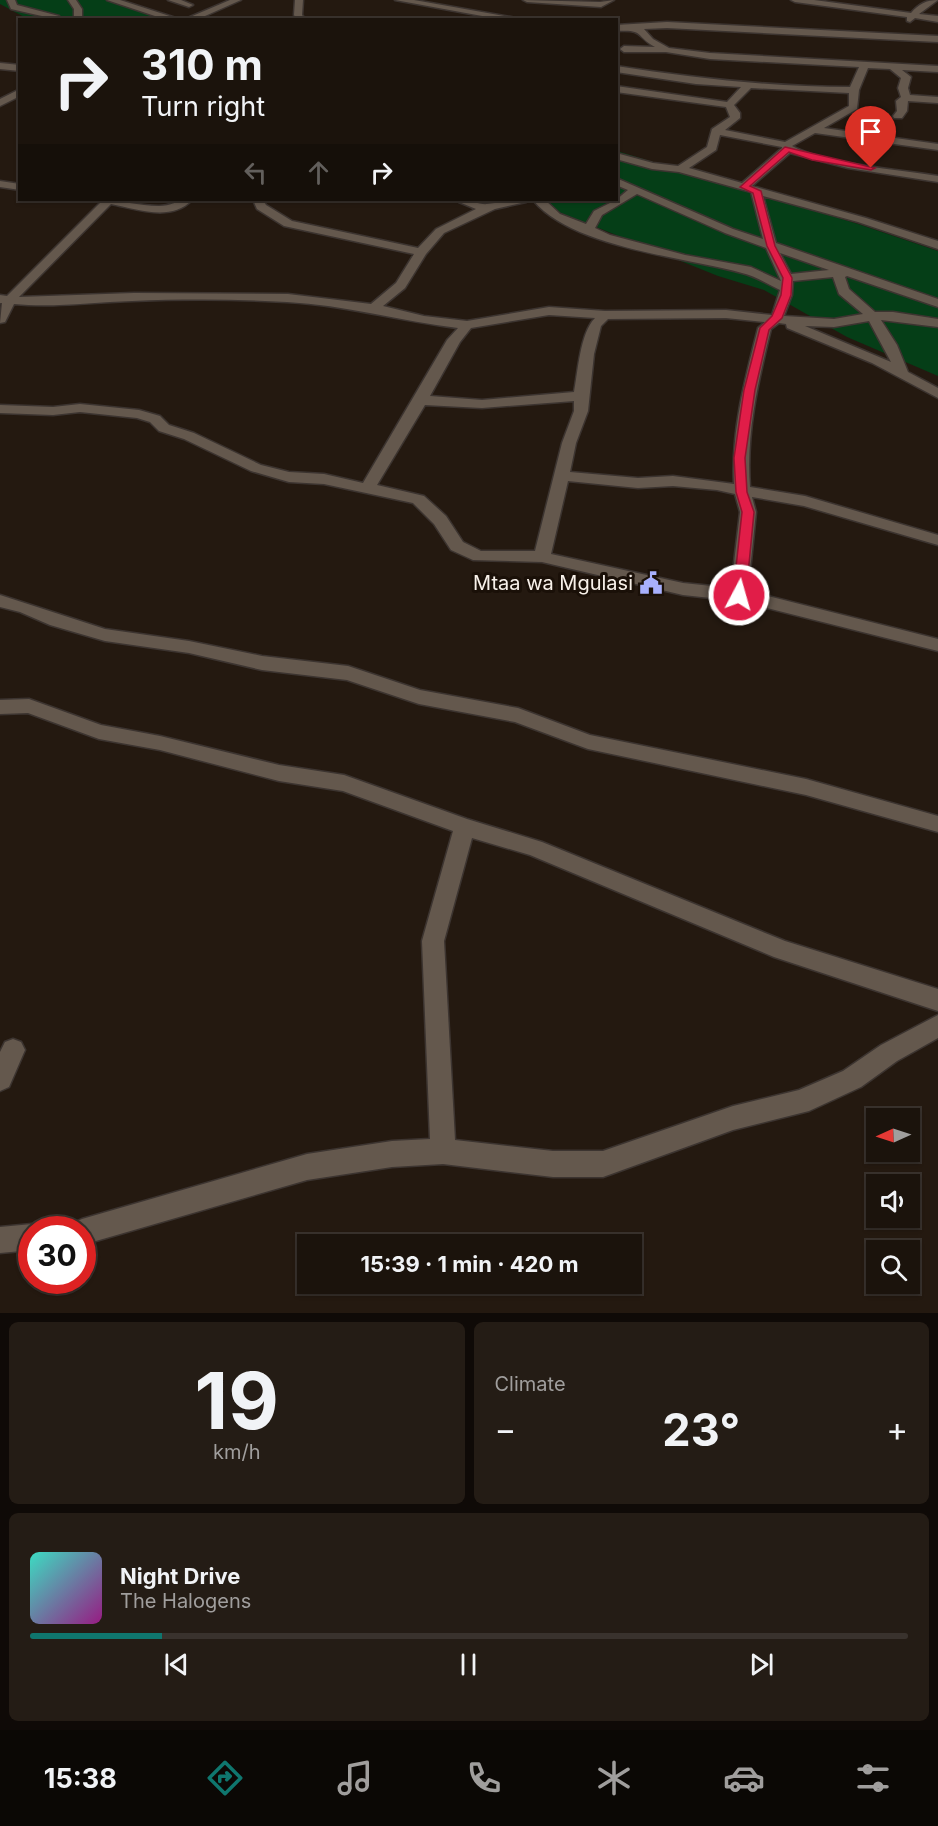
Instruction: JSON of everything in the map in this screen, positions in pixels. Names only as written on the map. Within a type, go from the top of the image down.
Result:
[{"type":"street","points":[[11,0],[11,4],[20,9],[57,18]]},
{"type":"street","points":[[72,0],[78,9],[78,18]]},
{"type":"street","points":[[111,0],[171,18]]},
{"type":"street","points":[[153,18],[166,8],[166,0]]},
{"type":"street","points":[[172,0],[189,5]]},
{"type":"street","points":[[192,18],[237,0]]},
{"type":"street","points":[[299,0],[297,5],[300,18]]},
{"type":"street","points":[[399,0],[511,18]]},
{"type":"street","points":[[526,0],[601,5],[610,0]]},
{"type":"street","points":[[795,0],[938,19]]},
{"type":"street","points":[[893,38],[899,27],[912,15],[935,0]]},
{"type":"street","points":[[15,18],[7,14],[20,9]]},
{"type":"street","points":[[463,18],[467,11]]},
{"type":"street","points":[[618,28],[667,25],[880,45],[893,38],[938,39]]},
{"type":"street","points":[[634,26],[645,33],[650,40],[667,50]]},
{"type":"street","points":[[878,66],[880,45]]},
{"type":"street","points":[[624,49],[938,69]]},
{"type":"street","points":[[750,189],[787,147],[823,123],[854,107],[854,90],[865,64]]},
{"type":"street","points":[[0,66],[18,68]]},
{"type":"street","points":[[893,67],[906,77],[903,88],[906,98]]},
{"type":"street","points":[[618,69],[696,81],[819,90],[854,90]]},
{"type":"street","points":[[729,105],[750,84]]},
{"type":"street","points":[[618,89],[729,105],[735,113],[735,118],[716,130],[712,147],[680,169]]},
{"type":"street","points":[[0,104],[18,93]]},
{"type":"street","points":[[898,116],[902,111],[901,101],[906,98],[938,100]]},
{"type":"street","points":[[716,130],[787,147],[812,157],[839,163],[938,179]]},
{"type":"street","points":[[815,130],[938,147]]},
{"type":"street","points":[[619,156],[652,166],[680,169],[862,220],[938,245]]},
{"type":"street","points":[[618,182],[771,246],[938,303]]},
{"type":"street","points":[[0,184],[18,187]]},
{"type":"street","points":[[739,595],[748,512],[742,492],[740,458],[749,390],[765,328],[777,318],[786,295],[787,283],[750,189]]},
{"type":"street","points":[[618,191],[635,190]]},
{"type":"street","points":[[618,201],[635,190]]},
{"type":"street","points":[[0,319],[5,300],[108,201]]},
{"type":"street","points":[[115,201],[166,210],[179,207],[185,201]]},
{"type":"street","points":[[258,201],[261,207],[288,224],[422,252]]},
{"type":"street","points":[[465,201],[485,209]]},
{"type":"street","points":[[374,308],[402,285],[422,252],[440,231],[485,209],[518,201]]},
{"type":"street","points":[[540,201],[556,216],[588,230],[684,258],[747,270],[787,283],[843,272]]},
{"type":"street","points":[[588,230],[598,213],[617,201]]},
{"type":"street","points":[[843,272],[839,277],[840,285],[848,296],[873,316],[896,355],[902,373]]},
{"type":"street","points":[[5,300],[227,296],[288,298],[374,308],[424,320],[467,325],[549,311],[605,315],[726,314],[834,323],[873,316],[893,316],[938,323]]},
{"type":"street","points":[[542,557],[568,443],[581,411],[587,354],[595,326],[605,315]]},
{"type":"street","points":[[777,318],[811,335],[877,360],[938,394]]},
{"type":"street","points":[[367,489],[454,340],[467,325]]},
{"type":"street","points":[[421,400],[482,404],[570,398],[581,394]]},
{"type":"street","points":[[0,409],[53,411],[80,408],[139,414],[155,419],[164,428],[189,436],[256,468],[289,477],[324,479],[418,499],[440,520],[457,546],[479,556],[542,557],[683,589],[739,595],[938,645]]},
{"type":"street","points":[[562,476],[638,483],[673,481],[717,485],[742,492],[805,501],[938,540]]},
{"type":"street","points":[[0,601],[26,608],[56,621],[105,634],[189,647],[262,663],[348,673],[418,697],[518,715],[588,742],[806,787],[938,824]]},
{"type":"street","points":[[0,707],[29,706],[99,732],[160,743],[279,773],[344,783],[465,827],[535,848],[782,950],[938,1000]]},
{"type":"street","points":[[443,1151],[433,941],[465,827]]},
{"type":"street","points":[[96,1228],[307,1167],[392,1154],[443,1151],[554,1164],[603,1164],[733,1118],[800,1102],[852,1079],[889,1053],[938,1026]]},
{"type":"street","points":[[0,1079],[13,1050]]},
{"type":"street","points":[[0,1240],[18,1238]]},
{"type":"green space","points":[[0,0],[120,0],[172,18],[26,18],[0,4]]},
{"type":"green space","points":[[618,151],[858,224],[938,251],[938,376],[847,337],[764,290],[718,276],[531,201],[618,201]]},
{"type":"place","name":"Mtaa wa Mgulasi","points":[[651,583]]},
{"type":"route","points":[[739,595],[748,512],[742,492],[740,458],[749,390],[765,328],[777,318],[786,295],[787,278],[771,246],[756,191],[744,187],[788,149],[812,157],[871,168]]}]
